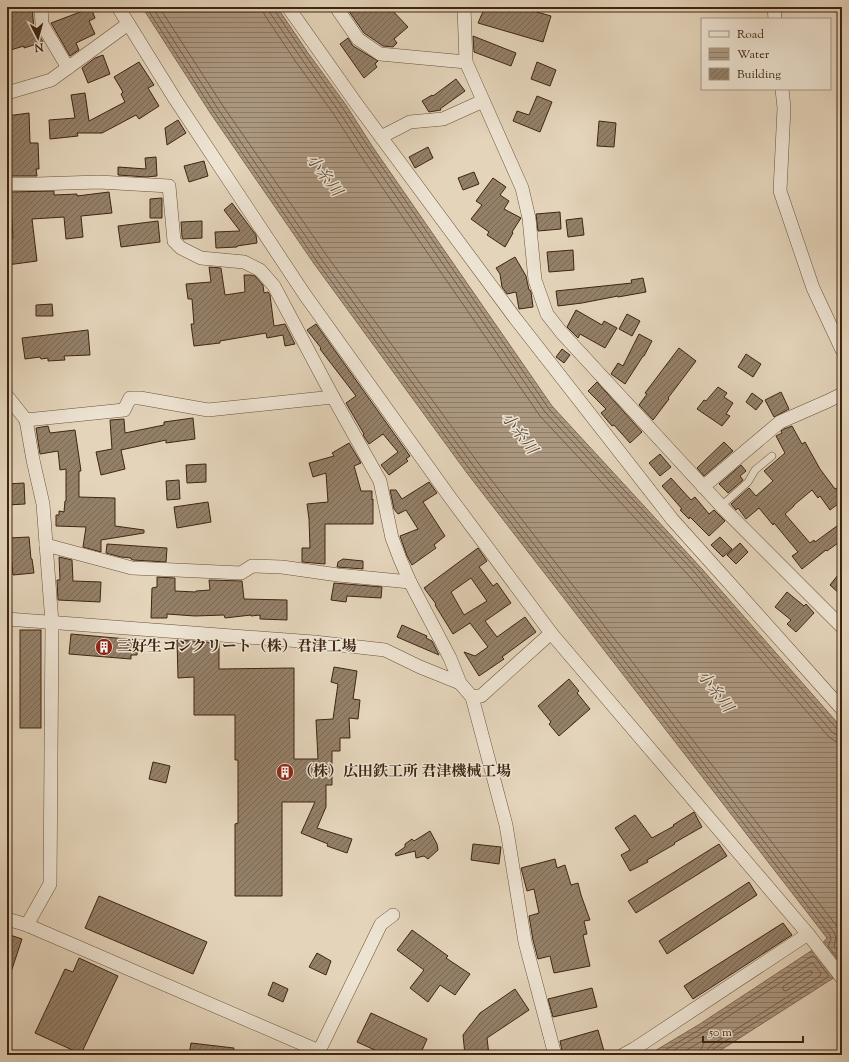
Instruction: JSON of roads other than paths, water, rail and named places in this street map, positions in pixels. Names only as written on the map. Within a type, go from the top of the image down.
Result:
[{"type":"street","points":[[41,7],[42,24],[68,68]]},
{"type":"street","points":[[118,7],[175,99],[305,295],[449,496],[551,633],[811,938],[841,977]]},
{"type":"street","points":[[288,7],[380,137],[514,318],[672,519],[842,709]]},
{"type":"street","points":[[336,7],[358,39],[380,54],[466,62]]},
{"type":"street","points":[[464,7],[466,62],[522,188],[529,218],[536,280],[547,314],[561,332],[703,487],[842,627]]},
{"type":"street","points":[[774,7],[775,18]]},
{"type":"street","points":[[7,93],[50,80],[128,24]]},
{"type":"street","points":[[782,90],[784,108],[780,191],[813,288],[842,350]]},
{"type":"street","points":[[380,137],[410,122],[443,119],[483,101]]},
{"type":"street","points":[[7,184],[99,182],[169,186],[174,241],[181,248],[201,258],[244,262],[260,270],[274,286],[380,481],[392,538],[400,559],[410,582],[450,658],[460,683],[472,697],[506,825],[525,942],[555,1055]]},
{"type":"street","points":[[703,487],[780,422],[842,394]]},
{"type":"street","points":[[7,396],[26,420],[43,504],[52,623],[50,884],[27,925]]},
{"type":"street","points":[[26,420],[124,410],[130,398],[140,398],[208,410],[333,397]]},
{"type":"street","points":[[46,545],[132,568],[241,572],[252,566],[282,567],[338,575],[410,582]]},
{"type":"street","points":[[7,619],[314,642],[385,650],[420,667],[460,683]]},
{"type":"street","points":[[472,697],[481,696],[551,633]]},
{"type":"street","points":[[7,919],[27,925],[319,1053],[381,924],[393,915]]},
{"type":"street","points":[[623,1055],[811,938]]},
{"type":"lane","points":[[721,506],[748,482],[755,470],[772,456]]},
{"type":"water","name":"小糸川","points":[[142,7],[277,7],[552,406],[702,569],[842,728],[842,970],[822,944],[827,938],[467,473],[315,265],[211,114]]},
{"type":"water","points":[[814,949],[835,977],[713,1055],[648,1055],[700,1024]]},
{"type":"place","name":"三好生コンクリート（株）君津工場","points":[[104,647]]},
{"type":"place","name":"（株）広田鉄工所 君津機械工場","points":[[285,772]]}]
